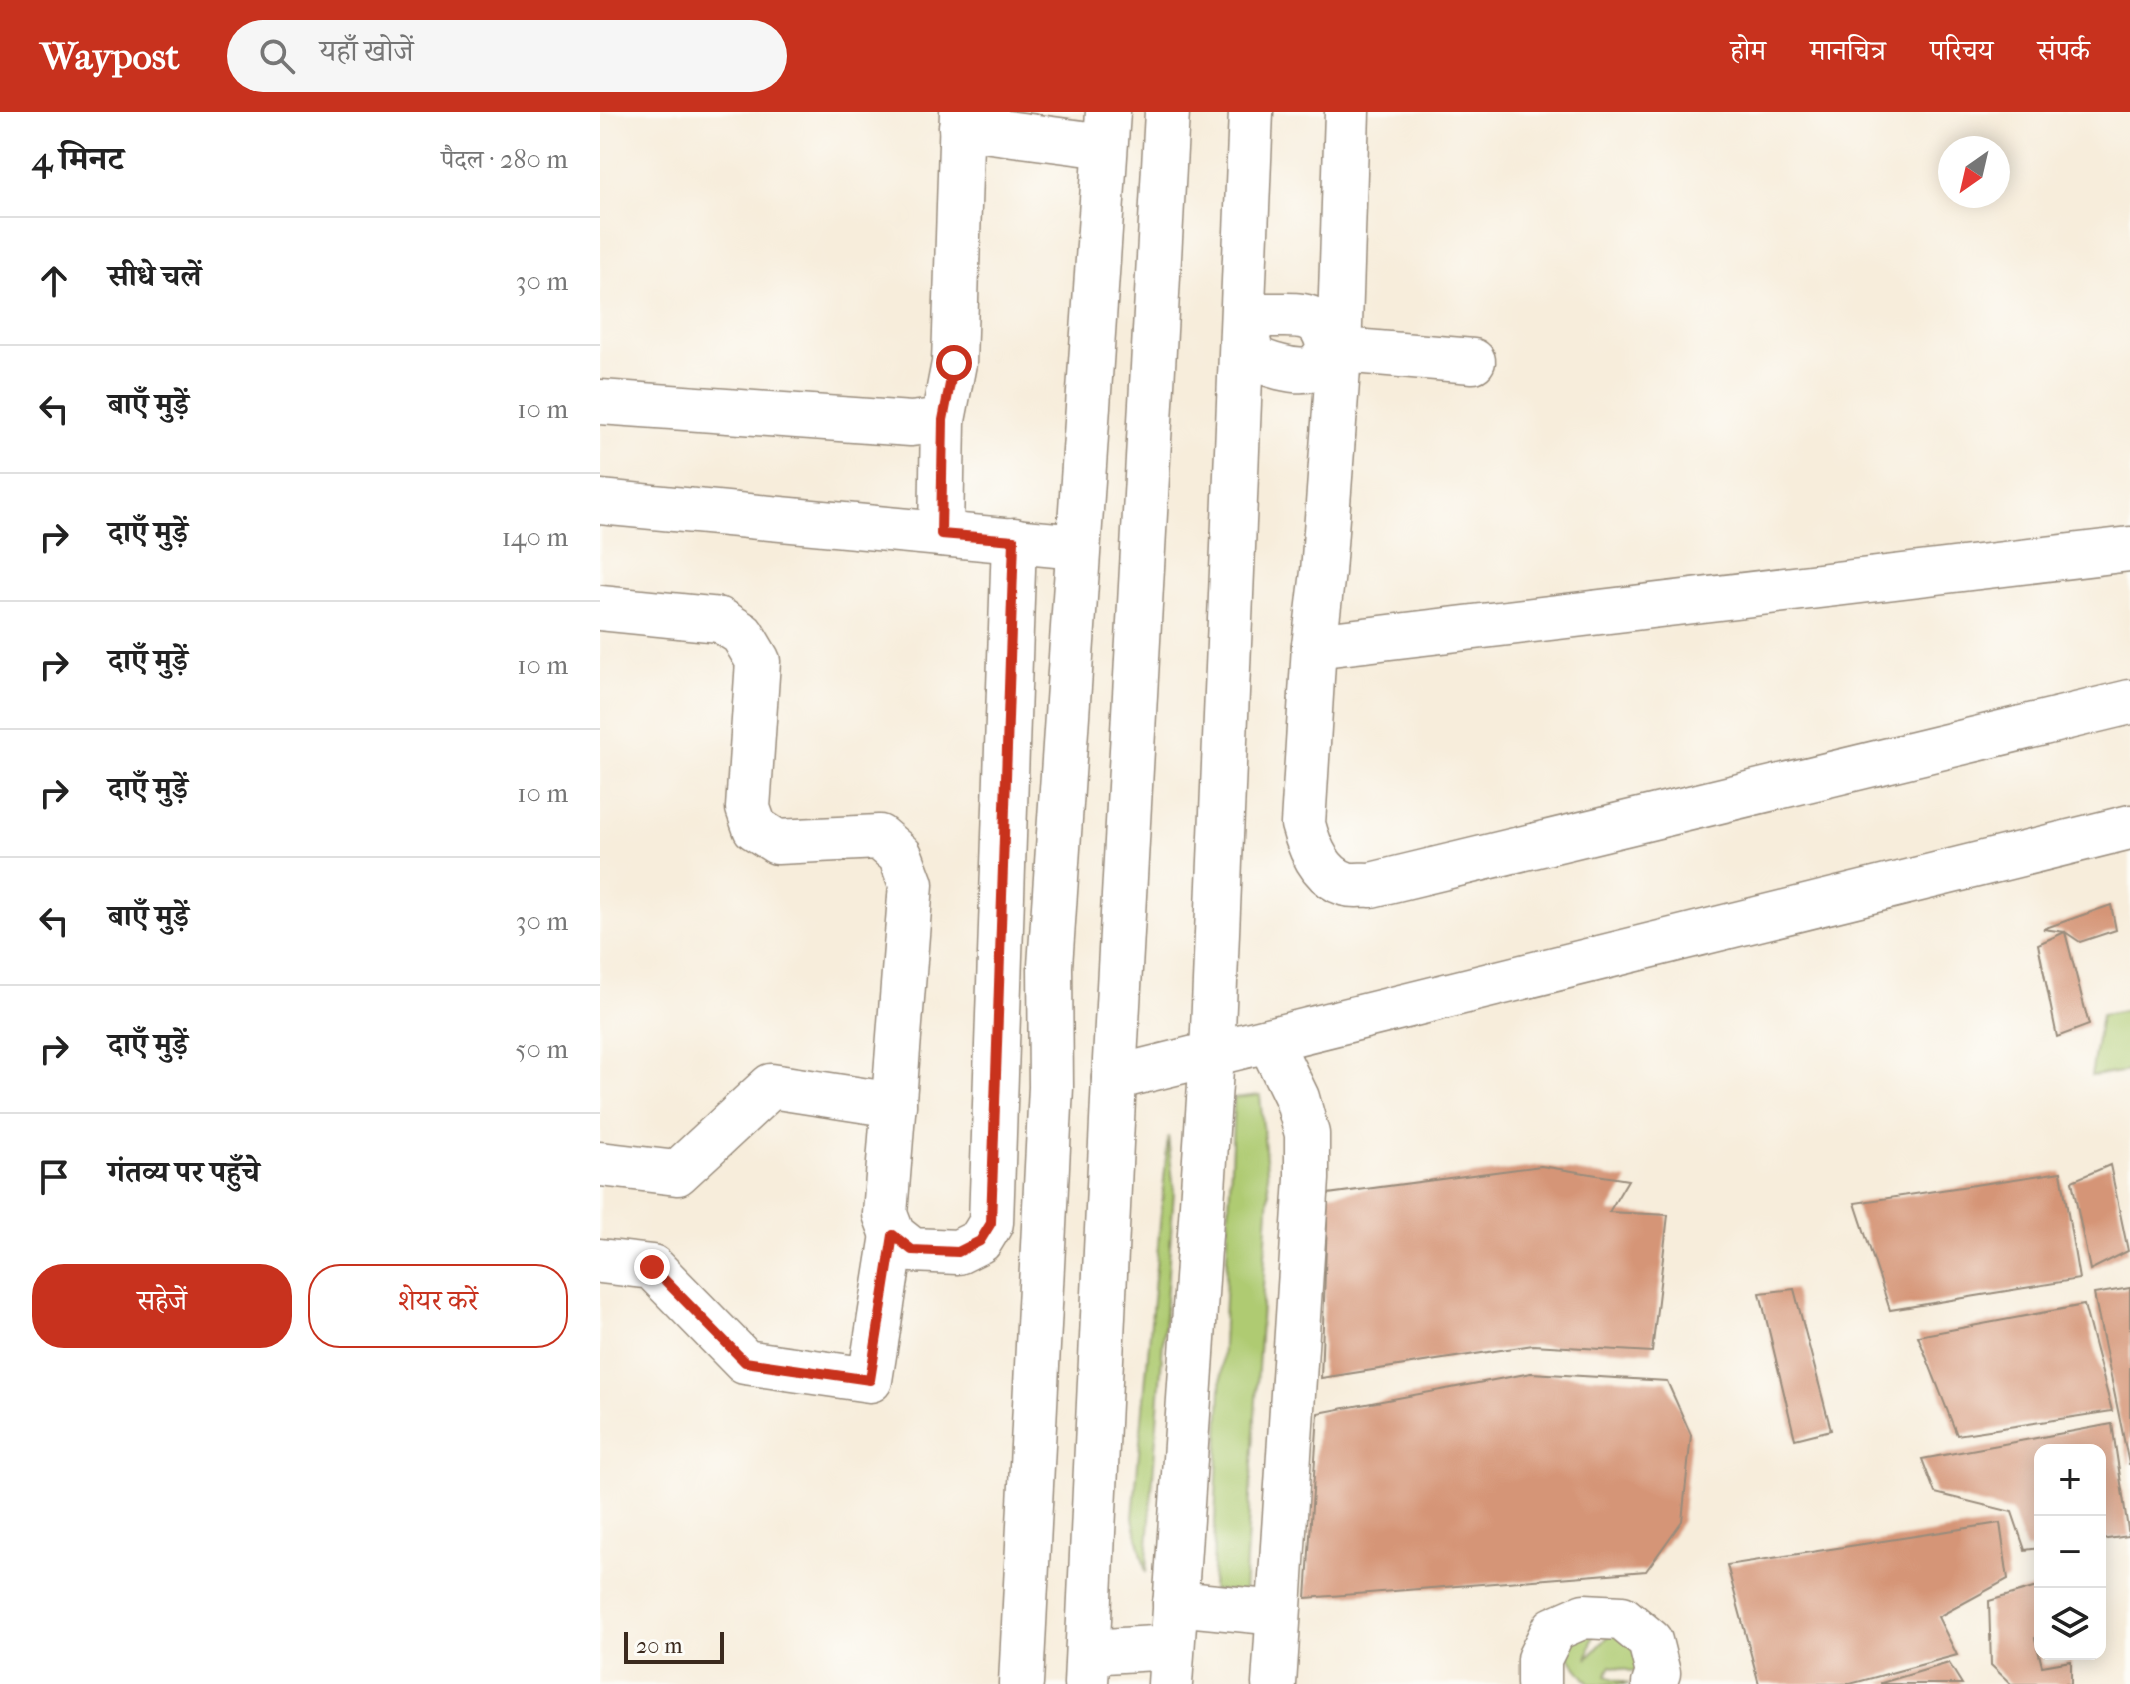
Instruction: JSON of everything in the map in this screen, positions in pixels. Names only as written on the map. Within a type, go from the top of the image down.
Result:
[{"type":"street","points":[[1167,112],[1114,1078],[1087,1668],[1171,1666],[1212,1054],[1251,112]]},
{"type":"street","points":[[1347,112],[1323,572],[1314,646],[1303,824],[1311,851],[1328,872],[1346,884],[1371,885],[2130,702]]},
{"type":"street","points":[[941,534],[943,420],[954,363],[961,120],[1107,129],[1050,966],[1051,1087],[1021,1684]]},
{"type":"street","points":[[1101,203],[1161,213]]},
{"type":"street","points":[[1244,336],[1252,356],[1265,365],[1310,369],[1334,350],[1473,361]]},
{"type":"street","points":[[600,402],[911,424],[943,420]]},
{"type":"street","points":[[600,502],[1078,547]]},
{"type":"street","points":[[980,1241],[991,1223],[1014,540]]},
{"type":"street","points":[[1314,646],[2130,549]]},
{"type":"street","points":[[600,608],[720,620],[742,634],[758,661],[748,808],[755,828],[777,842],[879,837],[900,855],[911,884],[885,1214],[893,1235],[870,1380],[745,1362],[652,1267],[600,1261]]},
{"type":"street","points":[[1114,1078],[2130,827]]},
{"type":"street","points":[[1269,1040],[1297,1098],[1307,1134],[1307,1179],[1274,1684]]},
{"type":"street","points":[[600,1164],[677,1173],[771,1086],[894,1105]]},
{"type":"street","points":[[893,1235],[912,1250],[958,1252],[980,1241],[1044,1239]]},
{"type":"street","points":[[1175,1603],[1278,1613]]},
{"type":"street","points":[[1539,1684],[1539,1659],[1554,1629],[1584,1616],[1622,1618],[1650,1641],[1658,1673],[1654,1684]]},
{"type":"green space","points":[[2130,1010],[2130,1071],[2091,1076],[2101,1015]]},
{"type":"green space","points":[[1260,1095],[1269,1192],[1244,1592],[1212,1590],[1234,1098]]},
{"type":"green space","points":[[1168,1136],[1174,1191],[1146,1573],[1133,1518]]},
{"type":"green space","points":[[1598,1619],[1587,1659],[1620,1624],[1651,1676],[1611,1666],[1606,1676],[1629,1684],[1590,1684],[1557,1642]]},
{"type":"building","points":[[2111,905],[2116,930],[2080,942],[2065,932],[2043,929]]},
{"type":"building","points":[[2065,932],[2089,1025],[2057,1037],[2038,944]]},
{"type":"building","points":[[2110,1165],[2128,1251],[2090,1270],[2072,1181]]},
{"type":"building","points":[[1541,1166],[1628,1180],[1609,1212],[1668,1215],[1652,1352],[1533,1345],[1321,1378],[1328,1194]]},
{"type":"building","points":[[2061,1172],[2079,1279],[1890,1310],[1855,1203]]},
{"type":"building","points":[[2130,1288],[2130,1464],[2129,1464],[2094,1294]]},
{"type":"building","points":[[1794,1289],[1831,1430],[1795,1439],[1760,1293]]},
{"type":"building","points":[[2084,1305],[2112,1411],[1957,1435],[1918,1336]]},
{"type":"building","points":[[1531,1373],[1667,1381],[1691,1435],[1682,1521],[1646,1571],[1306,1598],[1318,1413]]},
{"type":"building","points":[[2112,1424],[2129,1536],[2106,1539],[2106,1444],[2034,1444],[2034,1549],[2025,1550],[2012,1512],[1935,1493],[1922,1459]]},
{"type":"building","points":[[2000,1523],[2008,1579],[1938,1617],[1957,1655],[1850,1684],[1759,1684],[1727,1565]]},
{"type":"building","points":[[2034,1588],[2034,1660],[2040,1660],[2042,1666],[2071,1661],[2071,1684],[2011,1684],[1991,1665],[1989,1601]]},
{"type":"building","points":[[1949,1663],[1962,1684],[1881,1684],[1881,1683]]},
{"type":"route","points":[[652,1267],[745,1362],[870,1380],[893,1235],[912,1250],[958,1252],[980,1241],[991,1223],[1014,540],[941,534],[943,420],[954,363]]}]
